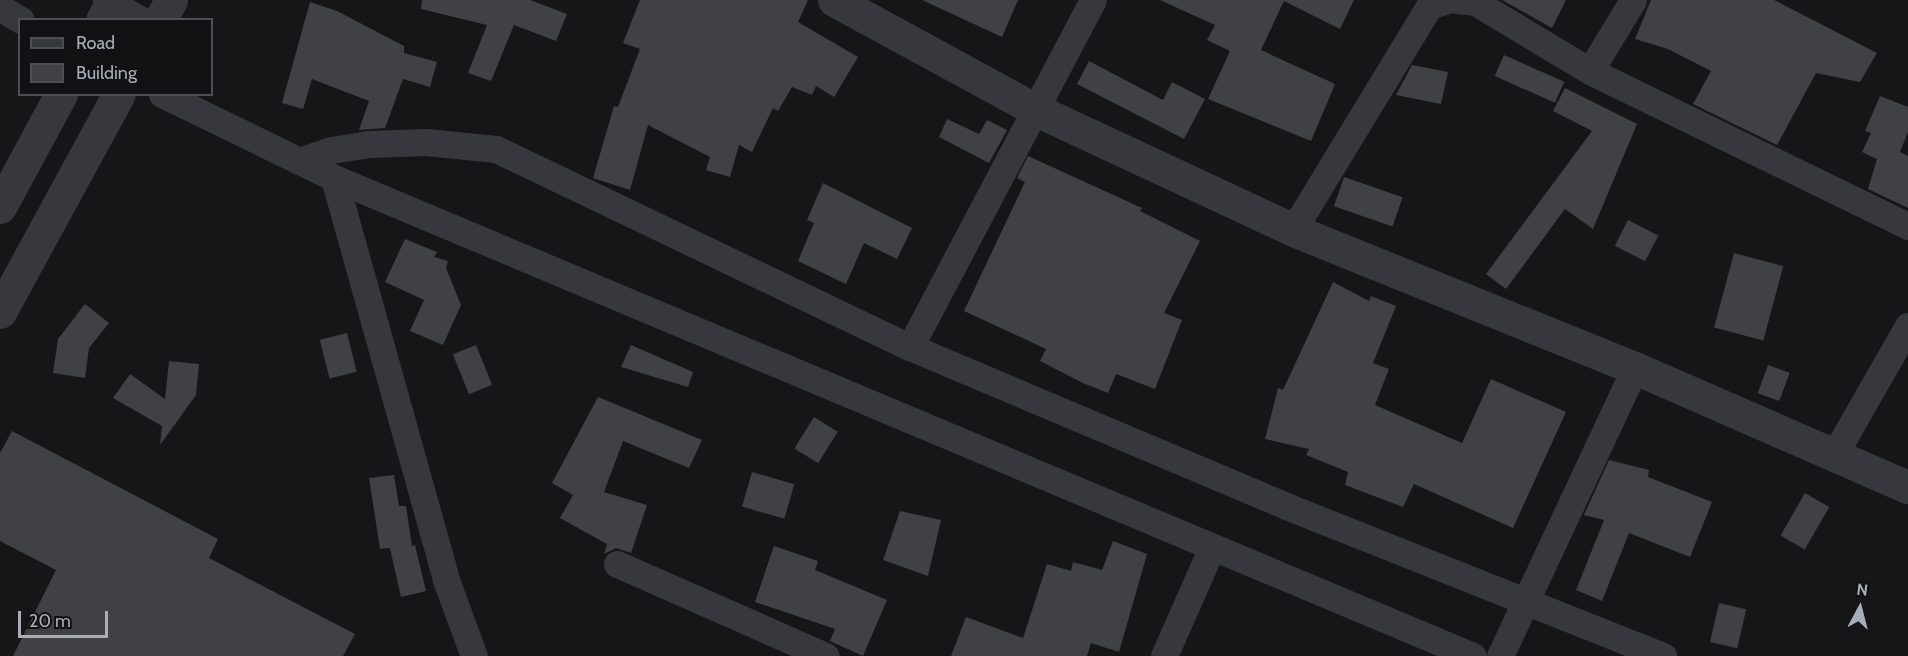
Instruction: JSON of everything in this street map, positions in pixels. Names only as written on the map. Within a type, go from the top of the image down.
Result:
[{"type":"street","points":[[161,18],[171,0]]},
{"type":"street","points":[[834,0],[1034,109],[1293,230],[1635,368],[1908,487]]},
{"type":"street","points":[[910,347],[1093,0]]},
{"type":"street","points":[[1293,230],[1429,6],[1447,0]]},
{"type":"street","points":[[1457,0],[1475,2],[1590,71],[1908,226]]},
{"type":"street","points":[[1590,71],[1633,0]]},
{"type":"street","points":[[108,6],[136,18]]},
{"type":"street","points":[[0,8],[18,18]]},
{"type":"street","points":[[0,207],[60,96]]},
{"type":"street","points":[[0,312],[118,96]]},
{"type":"street","points":[[166,96],[334,178],[1473,656]]},
{"type":"street","points":[[299,161],[331,150],[370,144],[426,142],[496,149],[910,347],[1524,602],[1663,656]]},
{"type":"street","points":[[334,178],[446,580],[474,656]]},
{"type":"street","points":[[1834,455],[1908,326]]},
{"type":"street","points":[[1500,656],[1635,368]]},
{"type":"street","points":[[1164,656],[1212,547]]},
{"type":"street","points":[[617,564],[826,656]]},
{"type":"building","points":[[422,0],[530,0],[567,14],[556,41],[514,25],[491,81],[468,73],[487,25],[421,9]]},
{"type":"building","points":[[640,0],[808,0],[798,22],[858,57],[834,97],[816,86],[812,95],[792,87],[778,111],[773,108],[752,152],[739,145],[730,177],[706,170],[710,157],[648,125],[630,190],[593,178],[614,106],[618,107],[640,49],[623,43]]},
{"type":"building","points":[[922,0],[1018,0],[1002,37]]},
{"type":"building","points":[[1160,0],[1354,0],[1340,29],[1284,1],[1261,50],[1335,84],[1311,141],[1208,99],[1230,51],[1207,40],[1215,25]]},
{"type":"building","points":[[1502,0],[1566,0],[1552,28]]},
{"type":"building","points":[[1651,0],[1774,0],[1877,53],[1860,82],[1816,73],[1777,145],[1693,104],[1711,71],[1668,49],[1635,39]]},
{"type":"building","points":[[310,2],[337,11],[404,46],[404,53],[437,62],[430,87],[403,79],[385,128],[359,130],[369,101],[312,79],[303,109],[282,103]]},
{"type":"building","points":[[1504,55],[1564,82],[1555,103],[1495,76]]},
{"type":"building","points":[[1089,61],[1163,100],[1172,82],[1205,99],[1184,139],[1077,84]]},
{"type":"building","points":[[1412,65],[1448,72],[1441,104],[1396,95]]},
{"type":"building","points":[[1565,88],[1637,124],[1593,229],[1565,209],[1506,289],[1486,274],[1592,131],[1553,111]]},
{"type":"building","points":[[1880,96],[1908,107],[1908,132],[1900,152],[1908,156],[1908,208],[1868,189],[1877,159],[1862,152],[1871,133],[1865,131]]},
{"type":"building","points":[[947,119],[979,134],[987,120],[1007,130],[989,163],[939,137]]},
{"type":"building","points":[[1028,156],[1142,208],[1140,211],[1200,241],[1164,313],[1182,320],[1155,389],[1116,374],[1108,393],[1083,383],[1040,361],[1046,349],[964,311],[1025,182],[1017,178]]},
{"type":"building","points":[[1344,177],[1403,197],[1393,226],[1334,206]]},
{"type":"building","points":[[823,183],[912,228],[897,259],[864,243],[846,284],[798,261],[814,223],[807,220]]},
{"type":"building","points":[[1628,220],[1658,235],[1645,261],[1615,246]]},
{"type":"building","points":[[405,239],[437,252],[434,257],[448,261],[446,268],[461,305],[443,345],[410,331],[424,300],[385,282]]},
{"type":"building","points":[[1734,253],[1783,266],[1763,341],[1714,327]]},
{"type":"building","points":[[1333,282],[1369,301],[1371,296],[1396,306],[1373,363],[1389,369],[1375,405],[1462,443],[1491,379],[1566,412],[1513,528],[1414,484],[1403,507],[1345,485],[1348,472],[1306,455],[1309,449],[1265,439],[1278,388],[1283,390]]},
{"type":"building","points":[[85,304],[109,323],[89,348],[85,378],[53,373],[58,339]]},
{"type":"building","points":[[347,333],[357,372],[330,379],[320,340]]},
{"type":"building","points":[[476,345],[492,385],[469,394],[453,354]]},
{"type":"building","points":[[631,345],[693,372],[688,387],[621,367]]},
{"type":"building","points":[[169,361],[199,364],[196,395],[160,445],[162,426],[113,398],[130,374],[165,399]]},
{"type":"building","points":[[1768,365],[1790,373],[1779,401],[1758,393]]},
{"type":"building","points":[[598,397],[702,440],[689,468],[623,441],[604,492],[647,505],[631,553],[616,548],[604,554],[607,544],[560,518],[573,495],[552,483]]},
{"type":"building","points":[[814,417],[838,432],[818,463],[794,448]]},
{"type":"building","points":[[12,431],[218,539],[209,558],[355,634],[343,656],[13,656],[56,570],[0,541],[0,453]]},
{"type":"building","points":[[1609,460],[1649,470],[1648,477],[1712,502],[1690,557],[1629,533],[1602,601],[1576,590],[1604,520],[1584,515]]},
{"type":"building","points":[[752,472],[794,484],[784,519],[742,507]]},
{"type":"building","points":[[394,475],[399,506],[406,506],[412,546],[415,545],[426,591],[401,597],[390,548],[380,549],[369,478]]},
{"type":"building","points":[[1805,493],[1829,507],[1805,549],[1780,535]]},
{"type":"building","points":[[900,511],[941,520],[928,576],[883,560]]},
{"type":"building","points":[[1113,541],[1147,554],[1119,652],[1091,643],[1087,656],[951,656],[966,617],[1023,638],[1047,564],[1071,571],[1073,562],[1102,570]]},
{"type":"building","points":[[774,546],[818,561],[815,570],[887,600],[863,656],[830,641],[835,629],[755,602]]},
{"type":"building","points":[[1719,603],[1746,609],[1737,648],[1710,642]]}]
